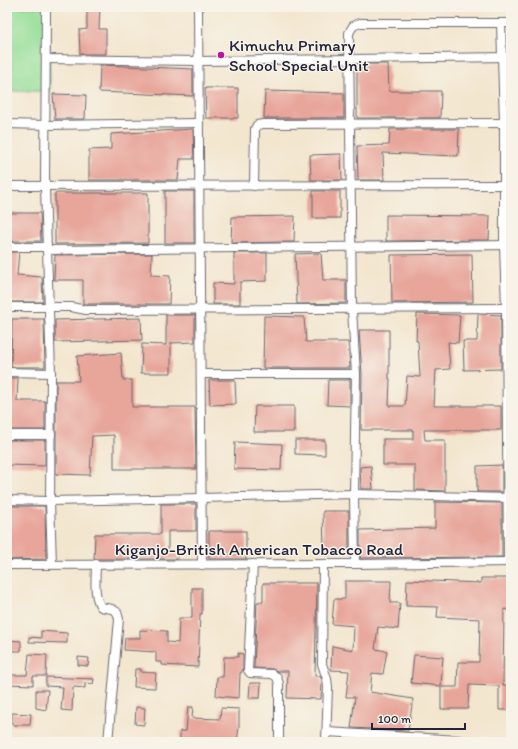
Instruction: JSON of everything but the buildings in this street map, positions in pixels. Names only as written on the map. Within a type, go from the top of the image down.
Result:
[{"type":"street","points":[[46,7],[45,187],[51,373],[50,501],[52,564]]},
{"type":"street","points":[[198,7],[202,564]]},
{"type":"street","points":[[355,564],[354,494],[356,374],[352,310],[349,33],[353,26],[360,23],[511,23]]},
{"type":"street","points":[[501,23],[507,123],[510,498],[509,562]]},
{"type":"street","points":[[46,59],[199,61],[511,57]]},
{"type":"street","points":[[254,186],[255,129],[257,125],[351,122],[507,123]]},
{"type":"street","points":[[7,124],[199,123]]},
{"type":"street","points":[[7,186],[507,185]]},
{"type":"street","points":[[7,247],[200,248],[507,245]]},
{"type":"street","points":[[7,308],[71,307],[86,310],[352,310],[509,308]]},
{"type":"street","points":[[7,372],[51,373]]},
{"type":"street","points":[[201,374],[356,374]]},
{"type":"street","points":[[7,435],[51,435]]},
{"type":"street","points":[[7,500],[50,501],[354,494],[510,498]]},
{"type":"street","name":"Kiganjo-British American Tobacco Road","points":[[7,565],[509,562]]},
{"type":"street","points":[[96,564],[96,592],[98,603],[101,607],[112,609],[117,612],[119,620],[108,742]]},
{"type":"street","points":[[253,564],[247,665],[250,673],[272,674],[277,677],[279,684],[279,742]]},
{"type":"street","points":[[323,564],[322,664],[328,679],[326,742]]},
{"type":"street","points":[[327,732],[459,740],[463,742]]},
{"type":"green space","points":[[7,7],[49,7],[50,91],[7,91]]},
{"type":"place","name":"Kimuchu Primary School Special Unit","points":[[221,55]]}]
